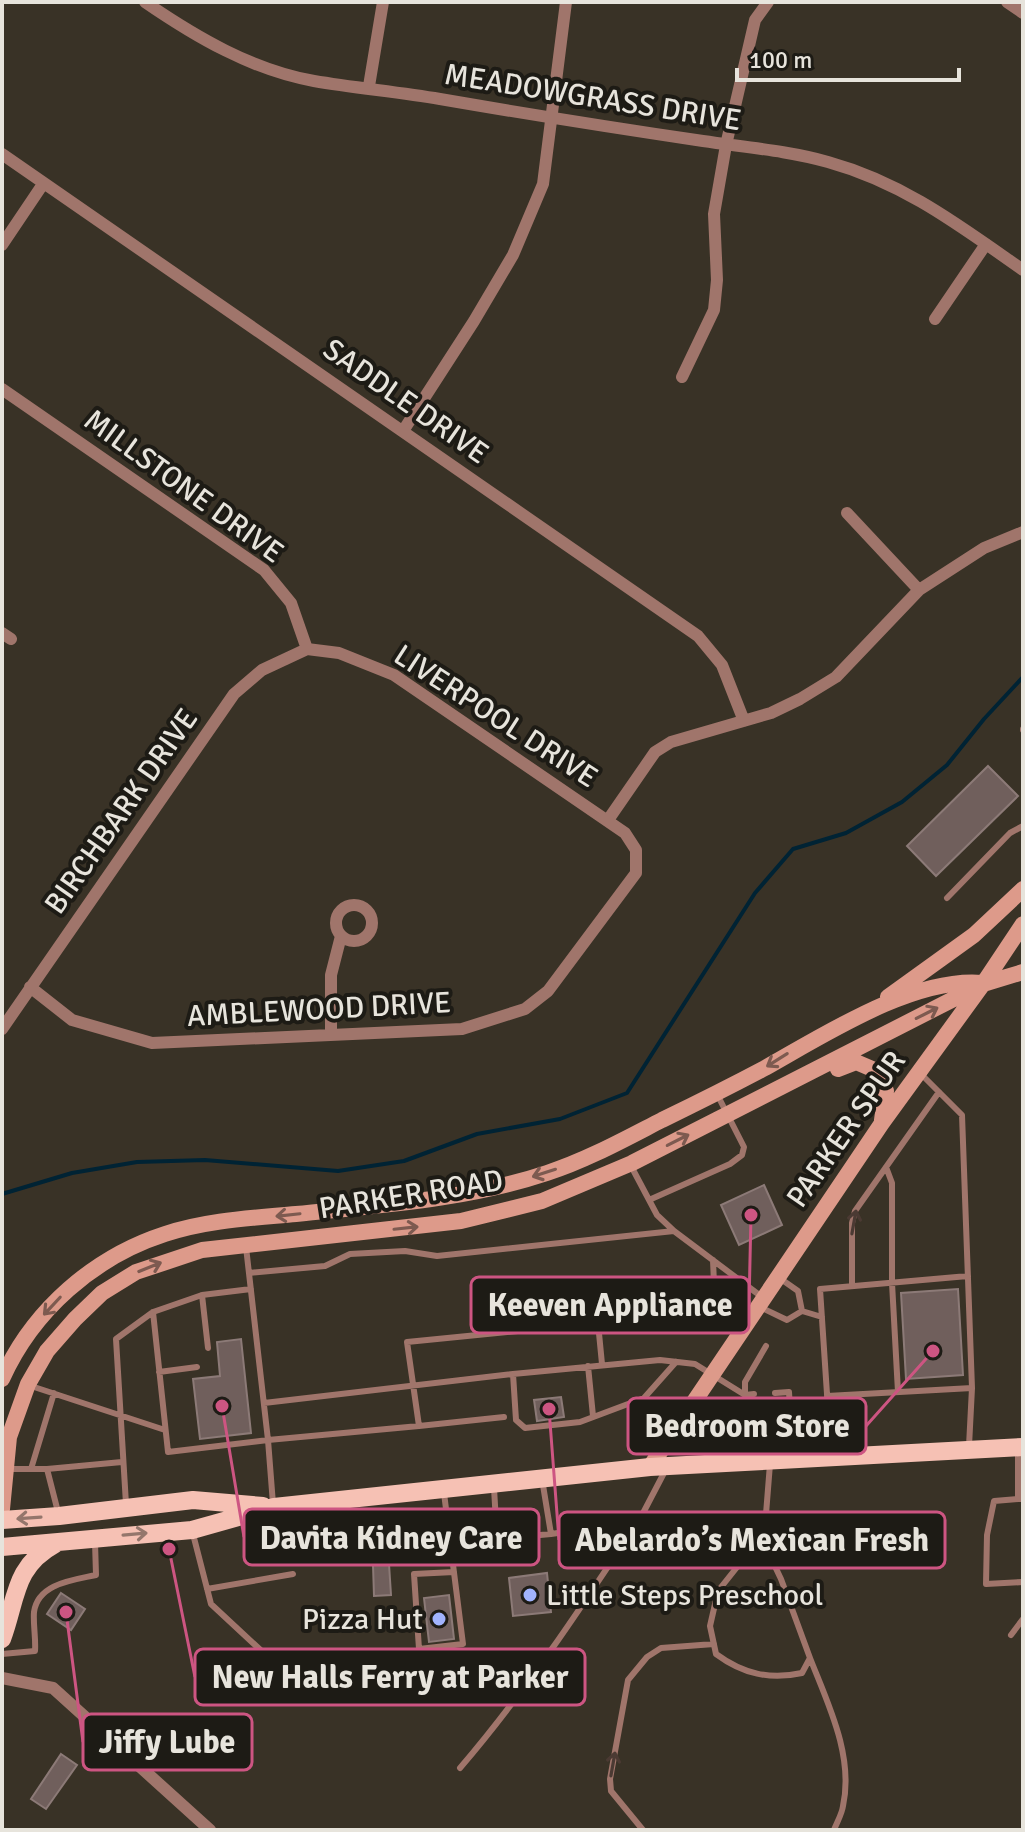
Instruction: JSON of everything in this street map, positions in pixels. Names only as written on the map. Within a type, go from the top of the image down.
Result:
[{"type":"main road","name":"PARKER ROAD","points":[[847,1024],[974,935],[1023,889]]},
{"type":"main road","name":"PARKER ROAD","points":[[2,1509],[9,1437],[28,1384],[47,1351],[102,1293],[136,1272],[202,1250],[461,1221],[542,1201],[630,1164],[983,984],[1022,931]]},
{"type":"main road","points":[[983,984],[1023,972]]},
{"type":"main road","name":"PARKER ROAD","points":[[3,1375],[36,1322],[58,1299],[89,1272],[120,1252],[163,1234],[234,1220],[432,1200],[485,1191],[548,1173],[593,1155],[717,1093],[804,1044],[897,1000],[959,981],[983,984]]},
{"type":"main road","name":"PARKER SPUR","points":[[658,1467],[712,1375],[761,1302],[882,1123],[983,984]]},
{"type":"main road","points":[[755,1101],[856,1062],[877,1071],[886,1091],[882,1123]]},
{"type":"main road","points":[[3,1375],[28,1384]]},
{"type":"main road","points":[[2,1547],[192,1530],[274,1507],[658,1467],[1020,1447]]},
{"type":"main road","points":[[2,1520],[193,1500],[274,1507]]},
{"type":"main road","points":[[2,1639],[21,1576],[30,1562],[57,1543]]},
{"type":"street","name":"MEADOWGRASS DRIVE","points":[[145,2],[221,50],[312,80],[369,86],[827,161],[899,188],[933,207],[1023,270]]},
{"type":"street","points":[[369,86],[383,2]]},
{"type":"street","points":[[403,431],[513,255],[543,184],[566,2]]},
{"type":"street","points":[[682,377],[714,310],[717,280],[714,214],[726,145],[755,20],[768,2]]},
{"type":"street","points":[[1007,2],[1023,13]]},
{"type":"street","name":"SADDLE DRIVE","points":[[2,154],[698,636],[722,665],[744,721]]},
{"type":"street","points":[[2,245],[43,184]]},
{"type":"street","points":[[935,319],[986,244]]},
{"type":"street","name":"MILLSTONE DRIVE","points":[[2,389],[264,570],[291,603],[307,649]]},
{"type":"street","points":[[847,513],[919,590]]},
{"type":"street","points":[[608,820],[655,752],[671,742],[786,706],[836,677],[919,590],[984,548],[1023,532]]},
{"type":"street","name":"LIVERPOOL DRIVE","points":[[307,649],[339,653],[394,675],[608,820]]},
{"type":"street","name":"BIRCHBARK DRIVE","points":[[2,1029],[234,694],[262,670],[307,649]]},
{"type":"street","name":"AMBLEWOOD DRIVE","points":[[30,987],[72,1020],[152,1043],[462,1029],[525,1009],[548,991],[636,873],[636,850],[625,833],[608,820]]},
{"type":"street","points":[[331,1035],[331,975],[341,936]]},
{"type":"street","points":[[2,1678],[53,1688],[210,1830]]},
{"type":"lane","points":[[947,898],[1010,833],[1023,826]]},
{"type":"lane","points":[[919,1072],[962,1115],[972,1388],[968,1450]]},
{"type":"lane","points":[[852,1286],[852,1223],[855,1211],[939,1092]]},
{"type":"lane","points":[[649,1200],[730,1164],[742,1155],[744,1147],[717,1093]]},
{"type":"lane","points":[[630,1164],[657,1215],[761,1302],[787,1320],[802,1311],[822,1317]]},
{"type":"lane","points":[[886,1167],[892,1183],[892,1283],[898,1392]]},
{"type":"lane","points":[[249,1273],[325,1266],[350,1254],[405,1251],[437,1256],[674,1231]]},
{"type":"lane","points":[[246,1245],[274,1507]]},
{"type":"lane","points":[[713,1260],[716,1331]]},
{"type":"lane","points":[[831,1457],[820,1289],[968,1276]]},
{"type":"lane","points":[[778,1277],[798,1291],[802,1311]]},
{"type":"lane","points":[[126,1508],[116,1339],[153,1312],[202,1295],[251,1289]]},
{"type":"lane","points":[[202,1295],[208,1348]]},
{"type":"lane","points":[[153,1312],[168,1452],[504,1417]]},
{"type":"lane","points":[[419,1426],[407,1342],[598,1323],[602,1364]]},
{"type":"lane","points":[[748,1462],[745,1382],[766,1346]]},
{"type":"lane","points":[[264,1403],[660,1360],[695,1364],[745,1395],[754,1394]]},
{"type":"lane","points":[[513,1374],[516,1420],[525,1428],[580,1422],[644,1398],[676,1362]]},
{"type":"lane","points":[[588,1366],[593,1416]]},
{"type":"lane","points":[[159,1372],[197,1367]]},
{"type":"lane","points":[[28,1384],[165,1430]]},
{"type":"lane","points":[[827,1396],[972,1388]]},
{"type":"lane","points":[[775,1393],[789,1392],[794,1459]]},
{"type":"lane","points":[[31,1469],[54,1393]]},
{"type":"lane","points":[[776,1412],[790,1411]]},
{"type":"lane","points":[[746,1414],[755,1413]]},
{"type":"lane","points":[[777,1423],[791,1422]]},
{"type":"lane","points":[[746,1425],[755,1425]]},
{"type":"lane","points":[[1020,1447],[1020,1499],[994,1501],[987,1535],[986,1584],[1023,1582]]},
{"type":"lane","points":[[770,1461],[761,1537],[718,1591],[710,1626],[716,1654],[736,1669],[781,1678],[802,1673],[810,1658]]},
{"type":"lane","points":[[6,1469],[47,1469],[122,1462]]},
{"type":"lane","points":[[460,1768],[537,1668],[641,1517],[657,1491],[658,1467]]},
{"type":"lane","points":[[47,1469],[59,1516]]},
{"type":"lane","points":[[542,1479],[551,1534]]},
{"type":"lane","points":[[493,1484],[497,1539],[625,1523],[641,1517]]},
{"type":"lane","points":[[444,1489],[463,1644],[419,1649],[414,1574],[454,1572]]},
{"type":"lane","points":[[192,1530],[211,1604],[281,1669],[310,1665]]},
{"type":"lane","points":[[761,1537],[781,1579],[837,1727],[845,1770],[843,1806],[834,1830]]},
{"type":"lane","points":[[2,1654],[35,1651],[34,1611],[43,1594],[55,1585],[96,1575],[95,1539]]},
{"type":"lane","points":[[207,1589],[293,1574]]},
{"type":"lane","points":[[1011,1635],[1023,1619]]},
{"type":"lane","points":[[643,1830],[611,1791],[610,1779],[628,1680],[647,1657],[661,1648],[714,1644]]},
{"type":"building","points":[[988,766],[1018,796],[936,876],[907,846]]},
{"type":"building","points":[[764,1185],[782,1225],[739,1245],[721,1205]]},
{"type":"building","points":[[958,1289],[963,1375],[906,1379],[901,1293]]},
{"type":"building","points":[[241,1339],[251,1433],[200,1439],[193,1379],[220,1376],[217,1342]]},
{"type":"building","points":[[561,1397],[564,1417],[537,1421],[534,1400]]},
{"type":"building","points":[[389,1564],[391,1595],[374,1596],[373,1565]]},
{"type":"building","name":"Little Steps Preschool","points":[[547,1573],[551,1612],[513,1616],[509,1578]]},
{"type":"building","points":[[61,1593],[85,1609],[71,1630],[47,1614]]},
{"type":"building","name":"Pizza Hut","points":[[449,1595],[454,1639],[429,1642],[424,1598]]},
{"type":"building","points":[[61,1754],[77,1765],[46,1809],[31,1799]]},
{"type":"waterway","points":[[2,1194],[72,1173],[137,1162],[205,1160],[338,1171],[404,1161],[477,1134],[560,1119],[627,1093],[755,893],[793,849],[846,833],[902,802],[947,765],[1023,677]]},
{"type":"place","name":"Keeven Appliance","points":[[751,1215]]},
{"type":"place","name":"Bedroom Store","points":[[933,1351]]},
{"type":"place","name":"Davita Kidney Care","points":[[222,1406]]},
{"type":"place","name":"Abelardo’s Mexican Fresh","points":[[549,1409]]},
{"type":"place","name":"New Halls Ferry at Parker","points":[[169,1549]]},
{"type":"place","name":"Little Steps Preschool","points":[[530,1595]]},
{"type":"place","name":"Jiffy Lube","points":[[66,1612]]},
{"type":"place","name":"Pizza Hut","points":[[439,1619]]}]
